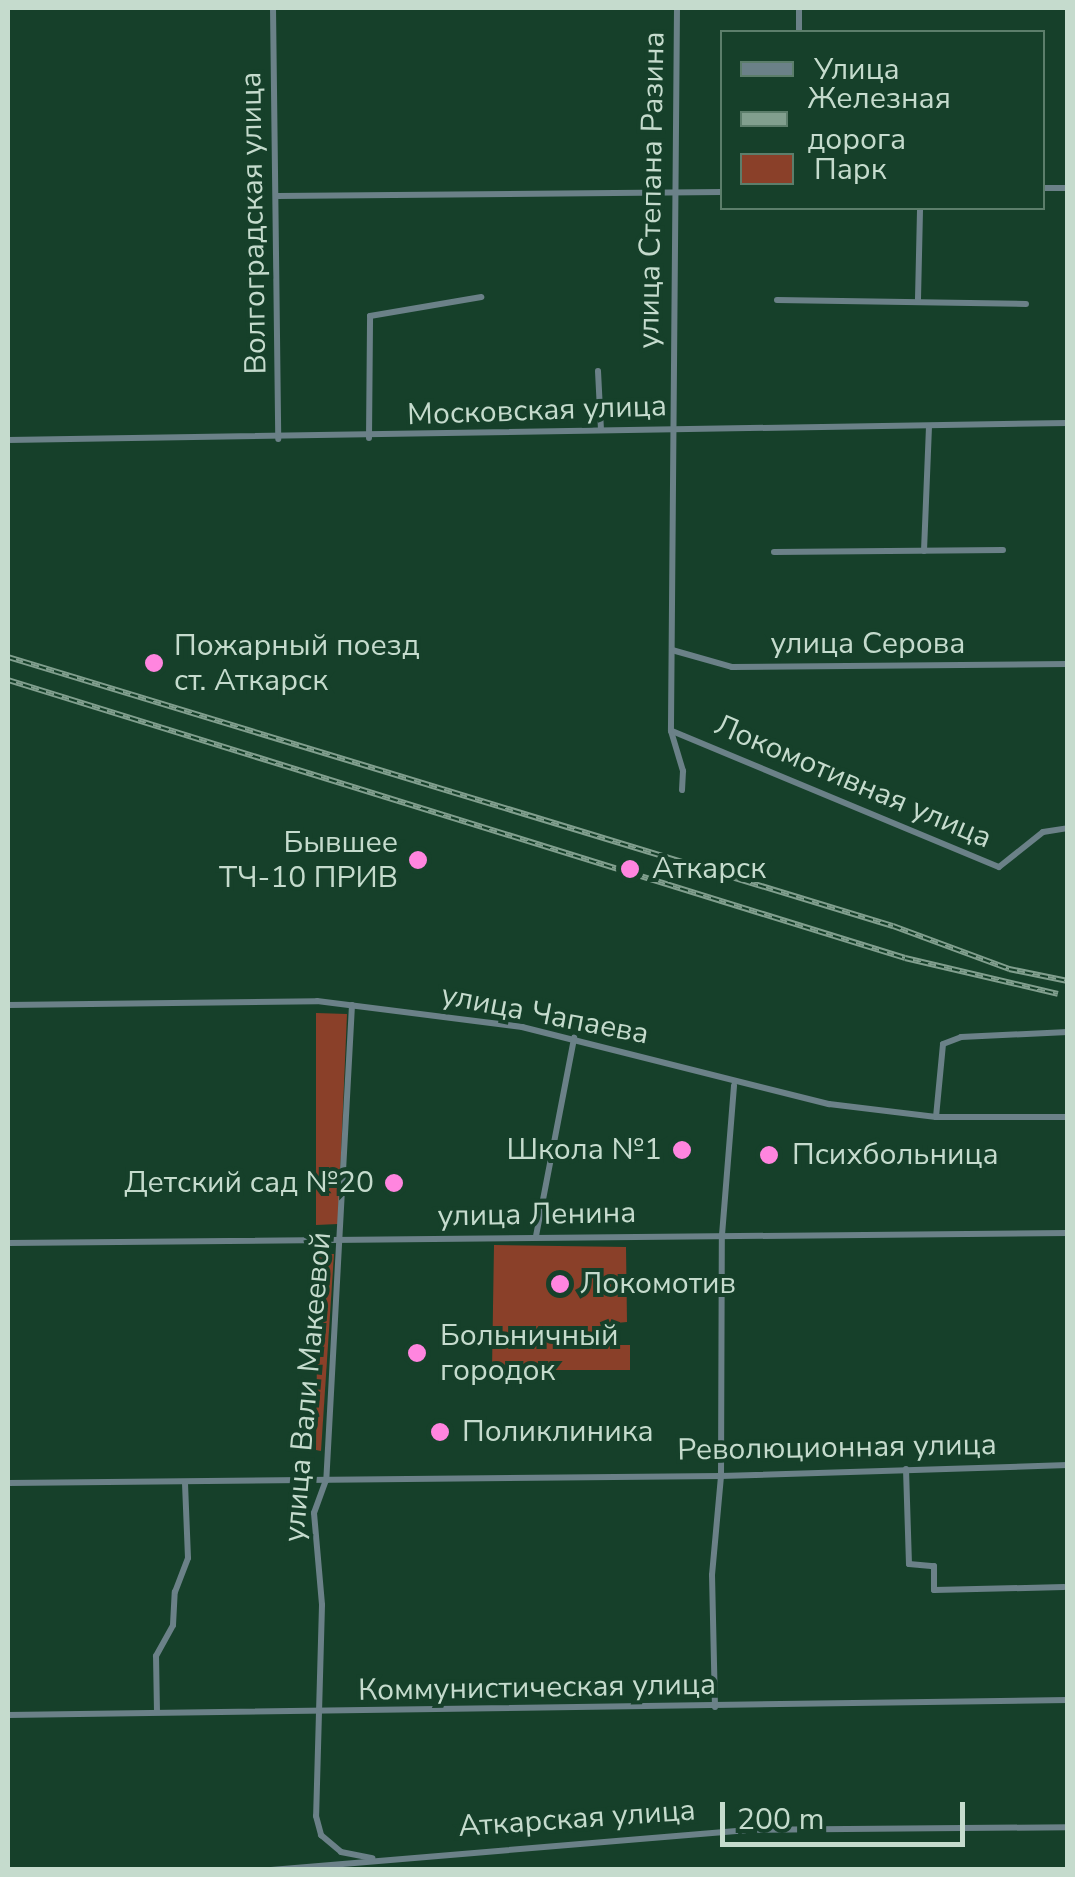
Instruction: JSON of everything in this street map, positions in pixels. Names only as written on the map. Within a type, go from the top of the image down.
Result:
[{"type":"street","name":"Волгоградская улица","points":[[274,8],[278,439]]},
{"type":"street","name":"улица Степана Разина","points":[[677,8],[670,731],[684,771],[682,790]]},
{"type":"street","points":[[277,196],[720,192]]},
{"type":"street","points":[[778,300],[913,307],[918,298],[920,210]]},
{"type":"street","points":[[370,438],[370,316],[481,297]]},
{"type":"street","points":[[918,298],[1026,304]]},
{"type":"street","points":[[598,371],[600,430]]},
{"type":"street","name":"Московская улица","points":[[8,440],[370,438],[600,430],[1068,423]]},
{"type":"street","points":[[924,551],[929,426]]},
{"type":"street","points":[[774,552],[1003,550]]},
{"type":"street","name":"улица Серова","points":[[672,650],[732,667],[1068,664]]},
{"type":"street","name":"Локомотивная улица","points":[[670,731],[999,867],[1044,832],[1068,828]]},
{"type":"street","name":"улица Чапаева","points":[[8,1005],[352,1005],[574,1038],[734,1085],[936,1118],[1068,1117]]},
{"type":"street","name":"улица Вали Макеевой","points":[[352,1005],[343,1240],[326,1480],[314,1514],[322,1605],[322,1835],[341,1852],[372,1858]]},
{"type":"street","points":[[936,1118],[943,1044],[1068,1032]]},
{"type":"street","points":[[536,1236],[574,1038]]},
{"type":"street","points":[[715,1707],[712,1575],[722,1476],[722,1236],[734,1085]]},
{"type":"street","name":"улица Ленина","points":[[8,1243],[1068,1233]]},
{"type":"street","name":"Революционная улица","points":[[8,1483],[722,1476],[1068,1465]]},
{"type":"street","points":[[906,1469],[909,1564],[934,1566],[934,1590],[1064,1587]]},
{"type":"street","points":[[157,1712],[156,1656],[174,1625],[175,1592],[188,1558],[185,1483]]},
{"type":"street","name":"Коммунистическая улица","points":[[8,1715],[319,1714],[1068,1700]]},
{"type":"street","name":"Аткарская улица","points":[[271,1870],[372,1858],[745,1830],[1068,1827]]},
{"type":"green space","points":[[316,1013],[347,1014],[338,1224],[316,1225]]},
{"type":"green space","name":"Локомотив","points":[[494,1245],[626,1247],[627,1322],[616,1323],[616,1345],[630,1345],[630,1370],[492,1370]]},
{"type":"green space","points":[[318,1254],[334,1254],[321,1451],[316,1450]]},
{"type":"railway","points":[[8,657],[893,926],[1009,969],[1068,981]]},
{"type":"railway","points":[[8,680],[905,958],[1058,994]]},
{"type":"place","name":"Пожарный поезд ст. Аткарск","points":[[154,663]]},
{"type":"place","name":"Бывшее ТЧ-10 ПРИВ","points":[[418,860]]},
{"type":"place","name":"Аткарск","points":[[630,869]]},
{"type":"place","name":"Школа №1","points":[[682,1150]]},
{"type":"place","name":"Психбольница","points":[[769,1155]]},
{"type":"place","name":"Детский сад №20","points":[[394,1183]]},
{"type":"place","name":"Локомотив","points":[[560,1284]]},
{"type":"place","name":"Больничный городок","points":[[417,1353]]},
{"type":"place","name":"Поликлиника","points":[[440,1432]]}]
